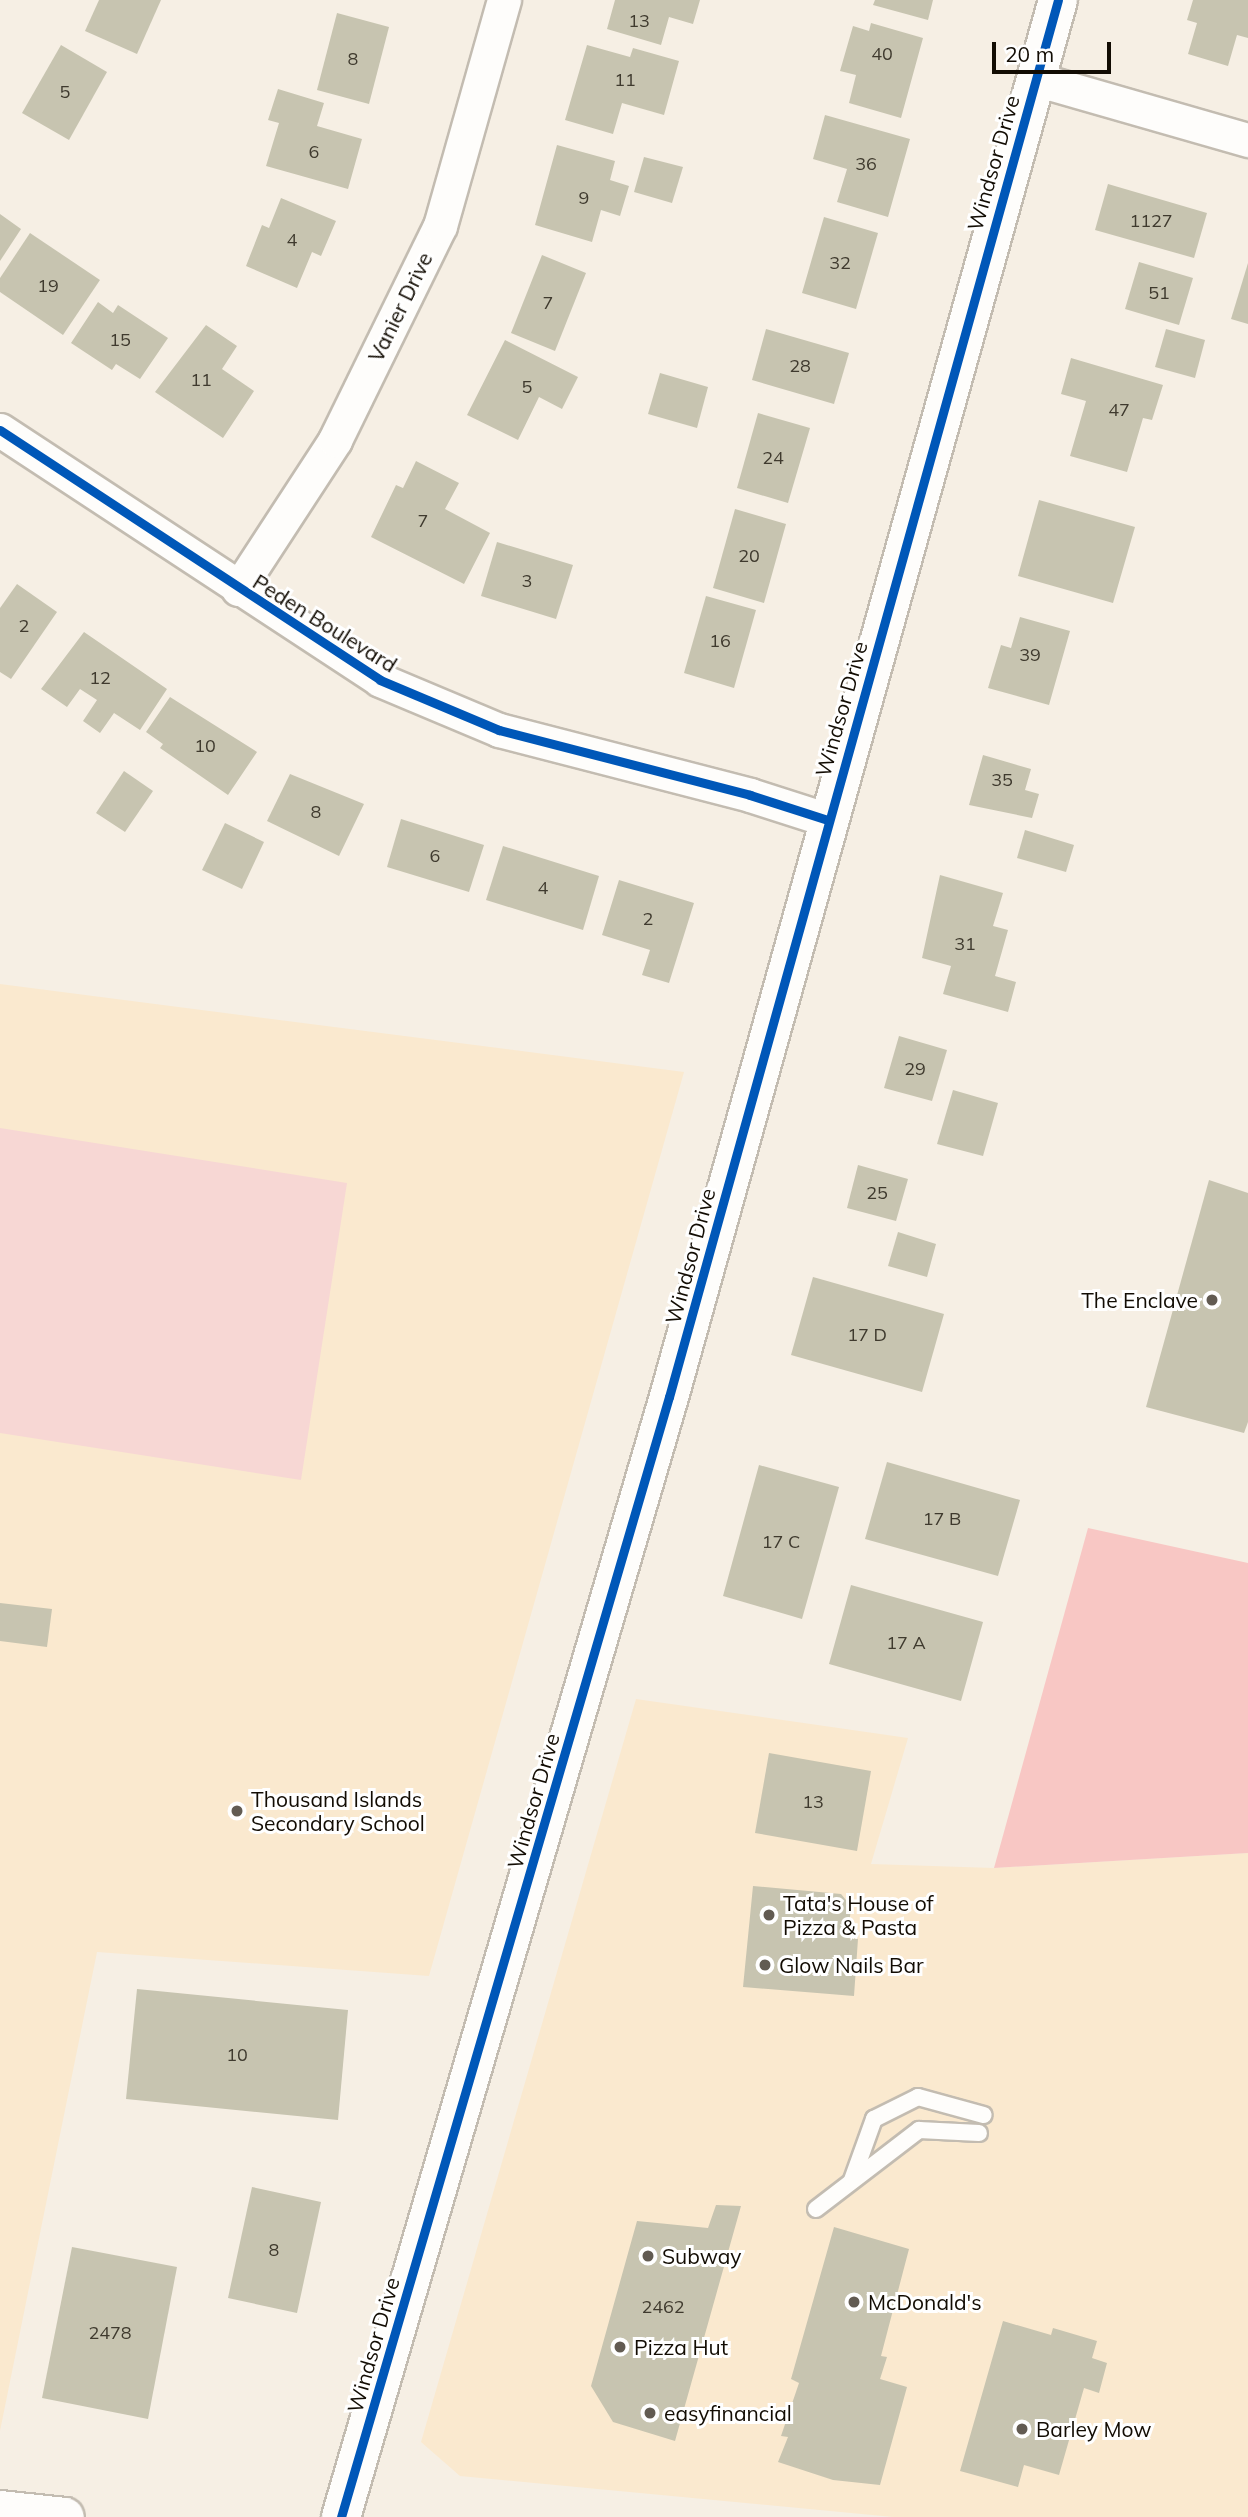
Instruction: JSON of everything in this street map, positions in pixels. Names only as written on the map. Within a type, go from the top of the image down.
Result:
[{"type":"street","name":"Vanier Drive","points":[[238,589],[335,440],[440,226],[504,0]]},
{"type":"street","name":"Windsor Drive","points":[[341,2517],[669,1397],[1058,0]]},
{"type":"street","points":[[1035,79],[1248,140]]},
{"type":"street","name":"Peden Boulevard","points":[[3,439],[380,680],[499,730],[750,795],[828,820]]},
{"type":"street","points":[[0,2510],[65,2517]]},
{"type":"lane","points":[[852,2180],[874,2119],[918,2097],[984,2115]]},
{"type":"lane","points":[[816,2209],[919,2130],[979,2133]]},
{"type":"shaded area","name":"Thousand Islands Secondary School","points":[[0,984],[684,1072],[429,1976],[97,1952],[0,2431]]},
{"type":"shaded area","points":[[0,1128],[347,1183],[301,1480],[0,1433]]},
{"type":"shaded area","points":[[1088,1528],[1248,1563],[1248,1853],[994,1868]]},
{"type":"shaded area","points":[[636,1699],[908,1738],[871,1864],[994,1868],[1248,1853],[1248,2517],[893,2517],[460,2476],[421,2442]]},
{"type":"building","points":[[99,0],[161,0],[137,54],[85,31]]},
{"type":"building","points":[[615,0],[700,0],[693,24],[669,17],[661,45],[607,29]]},
{"type":"building","points":[[875,0],[933,0],[928,20],[873,5]]},
{"type":"building","points":[[1193,0],[1248,0],[1248,38],[1237,35],[1228,66],[1188,54],[1197,23],[1187,20]]},
{"type":"building","points":[[337,13],[389,27],[369,104],[317,90]]},
{"type":"building","points":[[871,23],[923,38],[901,118],[849,103],[856,75],[840,71],[853,26],[869,31]]},
{"type":"building","points":[[61,45],[107,72],[69,140],[22,113]]},
{"type":"building","points":[[587,45],[630,57],[633,48],[679,61],[664,115],[622,103],[613,134],[565,120]]},
{"type":"building","points":[[278,89],[324,103],[317,126],[362,139],[348,189],[266,166],[279,123],[268,120]]},
{"type":"building","points":[[825,115],[910,139],[888,217],[837,202],[847,169],[813,159]]},
{"type":"building","points":[[557,145],[615,161],[610,180],[629,186],[620,216],[601,210],[592,242],[535,225]]},
{"type":"building","points":[[644,157],[683,167],[672,203],[634,192]]},
{"type":"building","points":[[1108,184],[1207,213],[1194,258],[1095,230]]},
{"type":"building","points":[[281,198],[336,221],[321,256],[312,252],[297,288],[246,266],[262,225],[269,228]]},
{"type":"building","points":[[0,214],[21,229],[0,261]]},
{"type":"building","points":[[824,217],[878,233],[856,309],[802,293]]},
{"type":"building","points":[[30,233],[100,280],[63,335],[0,292],[0,278]]},
{"type":"building","points":[[542,255],[586,273],[555,351],[511,333]]},
{"type":"building","points":[[1139,262],[1193,278],[1179,325],[1125,309]]},
{"type":"building","points":[[1248,263],[1248,324],[1231,319]]},
{"type":"building","points":[[98,302],[113,313],[118,305],[168,338],[140,379],[116,364],[112,370],[71,343]]},
{"type":"building","points":[[206,325],[237,346],[222,369],[254,391],[223,438],[155,392]]},
{"type":"building","points":[[766,329],[849,353],[834,404],[752,380]]},
{"type":"building","points":[[1166,329],[1205,340],[1195,378],[1155,367]]},
{"type":"building","points":[[505,340],[578,377],[562,409],[539,397],[518,440],[467,415]]},
{"type":"building","points":[[1071,358],[1163,385],[1152,420],[1143,418],[1127,472],[1070,456],[1086,401],[1061,394]]},
{"type":"building","points":[[660,373],[708,387],[697,428],[648,414]]},
{"type":"building","points":[[758,413],[810,428],[788,503],[737,488]]},
{"type":"building","points":[[416,461],[459,483],[445,509],[490,533],[464,584],[371,537],[396,485],[403,488]]},
{"type":"building","points":[[1039,500],[1135,527],[1113,603],[1018,576]]},
{"type":"building","points":[[735,509],[786,524],[764,603],[713,588]]},
{"type":"building","points":[[497,542],[573,565],[556,619],[481,596]]},
{"type":"building","points":[[17,584],[57,612],[11,679],[0,672],[0,608]]},
{"type":"building","points":[[706,596],[756,610],[734,688],[684,673]]},
{"type":"building","points":[[1020,617],[1070,631],[1049,705],[988,688],[1001,645],[1011,648]]},
{"type":"building","points":[[84,632],[167,689],[140,730],[114,713],[100,733],[83,721],[97,700],[80,689],[67,707],[41,689]]},
{"type":"building","points":[[170,697],[257,752],[228,795],[160,748],[163,744],[146,732]]},
{"type":"building","points":[[983,755],[1031,769],[1025,790],[1039,794],[1032,818],[969,805]]},
{"type":"building","points":[[124,771],[153,791],[125,832],[96,813]]},
{"type":"building","points":[[290,774],[364,804],[339,856],[267,821]]},
{"type":"building","points":[[401,819],[484,845],[469,892],[387,867]]},
{"type":"building","points":[[225,823],[264,842],[242,889],[202,870]]},
{"type":"building","points":[[1025,830],[1074,845],[1066,872],[1017,858]]},
{"type":"building","points":[[503,846],[599,876],[583,930],[486,900]]},
{"type":"building","points":[[940,875],[1003,893],[993,926],[1008,930],[995,976],[1016,982],[1008,1012],[943,994],[951,966],[922,958]]},
{"type":"building","points":[[619,880],[694,903],[669,983],[642,975],[650,950],[602,935]]},
{"type":"building","points":[[899,1036],[947,1050],[932,1101],[884,1088]]},
{"type":"building","points":[[953,1090],[998,1103],[983,1156],[937,1144]]},
{"type":"building","points":[[858,1165],[908,1179],[896,1221],[847,1208]]},
{"type":"building","name":"The Enclave","points":[[1209,1180],[1248,1193],[1248,1422],[1244,1433],[1146,1407]]},
{"type":"building","points":[[898,1232],[936,1244],[927,1277],[888,1266]]},
{"type":"building","points":[[813,1277],[944,1314],[922,1392],[791,1355]]},
{"type":"building","points":[[887,1462],[1020,1500],[998,1576],[865,1539]]},
{"type":"building","points":[[759,1465],[839,1487],[802,1619],[723,1596]]},
{"type":"building","points":[[851,1585],[983,1622],[961,1701],[829,1664]]},
{"type":"building","points":[[0,1603],[52,1609],[47,1647],[0,1641]]},
{"type":"building","points":[[769,1753],[871,1771],[857,1851],[755,1833]]},
{"type":"building","points":[[753,1886],[841,1894],[851,1906],[848,1938],[858,1939],[854,1996],[743,1987]]},
{"type":"building","points":[[137,1989],[348,2010],[338,2120],[126,2099]]},
{"type":"building","points":[[252,2187],[321,2202],[297,2313],[228,2298]]},
{"type":"building","points":[[716,2205],[741,2206],[675,2441],[613,2422],[591,2386],[637,2221],[708,2228]]},
{"type":"building","name":"McDonald's","points":[[834,2227],[909,2249],[881,2356],[887,2357],[880,2379],[907,2387],[880,2485],[833,2480],[778,2462],[788,2437],[781,2436],[799,2383],[791,2379]]},
{"type":"building","points":[[72,2247],[177,2267],[148,2419],[42,2398]]},
{"type":"building","name":"Barley Mow","points":[[1003,2321],[1051,2335],[1053,2328],[1097,2341],[1092,2358],[1107,2363],[1099,2393],[1084,2388],[1059,2475],[1024,2465],[1018,2487],[960,2471]]},
{"type":"cycle path","points":[[341,2517],[669,1397],[1058,0]]},
{"type":"cycle path","points":[[0,430],[380,680],[499,730],[750,795],[828,820]]},
{"type":"place","name":"The Enclave","points":[[1212,1300]]},
{"type":"place","name":"Thousand Islands Secondary School","points":[[237,1811]]},
{"type":"place","name":"Tata's House of Pizza & Pasta","points":[[769,1915]]},
{"type":"place","name":"Glow Nails Bar","points":[[765,1965]]},
{"type":"place","name":"Subway","points":[[648,2256]]},
{"type":"place","name":"McDonald's","points":[[854,2302]]},
{"type":"place","name":"Pizza Hut","points":[[620,2347]]},
{"type":"place","name":"easyfinancial","points":[[650,2413]]},
{"type":"place","name":"Barley Mow","points":[[1022,2429]]}]
